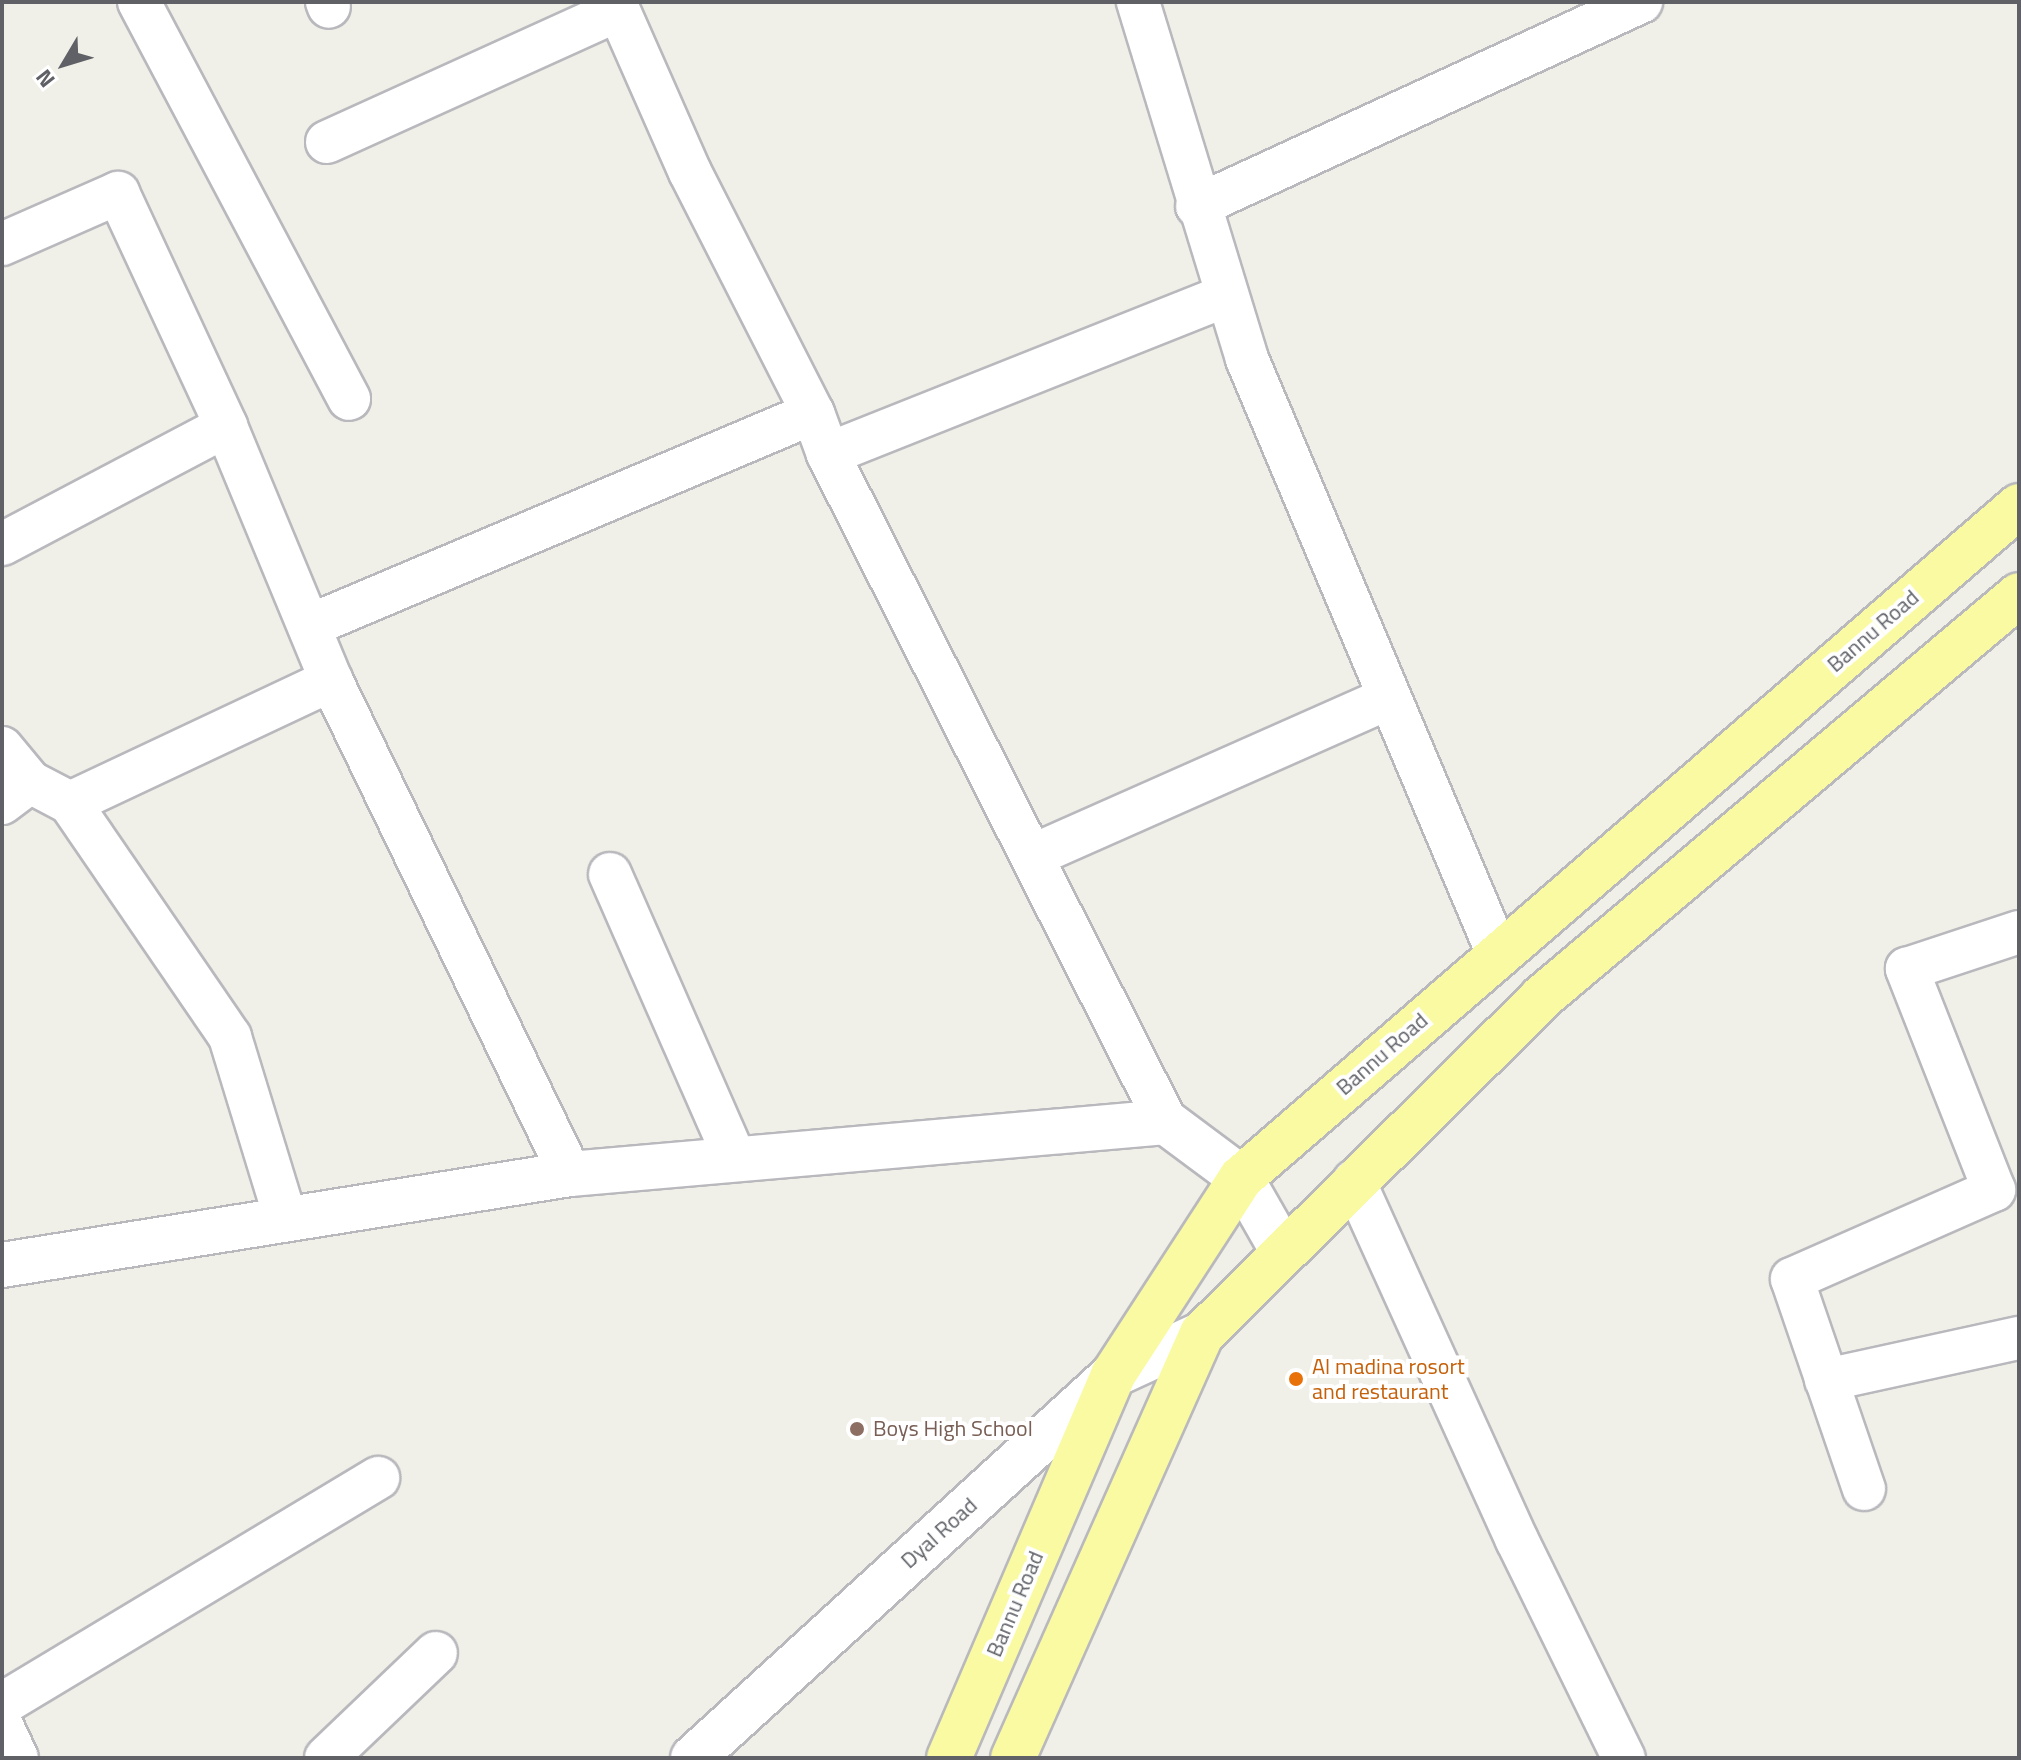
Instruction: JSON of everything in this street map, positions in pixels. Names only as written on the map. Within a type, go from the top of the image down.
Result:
[{"type":"highway","name":"Bannu Road","points":[[949,1758],[1113,1375],[1241,1178],[2019,506]]},
{"type":"highway","points":[[1013,1758],[1202,1334],[1282,1250],[1541,998],[2019,595]]},
{"type":"street","points":[[139,2],[349,399]]},
{"type":"street","points":[[1138,2],[1197,206],[1247,359],[1498,954]]},
{"type":"street","points":[[1197,206],[1641,2]]},
{"type":"street","points":[[327,142],[616,6],[690,172],[813,413],[828,454],[1166,1122],[1241,1178],[1282,1250]]},
{"type":"street","points":[[2,244],[118,193],[226,426],[331,680],[570,1174]]},
{"type":"street","points":[[828,454],[1226,296]]},
{"type":"street","points":[[309,626],[813,413]]},
{"type":"street","points":[[2,544],[226,426]]},
{"type":"street","points":[[2,748],[16,792],[70,803],[331,680]]},
{"type":"street","points":[[1032,856],[1389,698]]},
{"type":"street","points":[[70,803],[230,1037],[286,1220]]},
{"type":"street","points":[[610,874],[734,1157]]},
{"type":"street","points":[[1864,1489],[1792,1279],[1994,1190],[1907,969],[2019,932]]},
{"type":"street","points":[[2,1265],[570,1174],[734,1157],[1166,1122]]},
{"type":"street","points":[[1354,1181],[1517,1540],[1624,1758]]},
{"type":"street","name":"Dyal Road","points":[[693,1758],[1113,1375],[1202,1334]]},
{"type":"street","points":[[1826,1380],[2019,1338]]},
{"type":"street","points":[[2,1704],[378,1478]]},
{"type":"street","points":[[326,1758],[436,1653]]},
{"type":"street","points":[[2,1726],[17,1758]]},
{"type":"place","name":"Al madina rosort and restaurant","points":[[1296,1379]]},
{"type":"place","name":"Boys High School","points":[[857,1429]]}]
